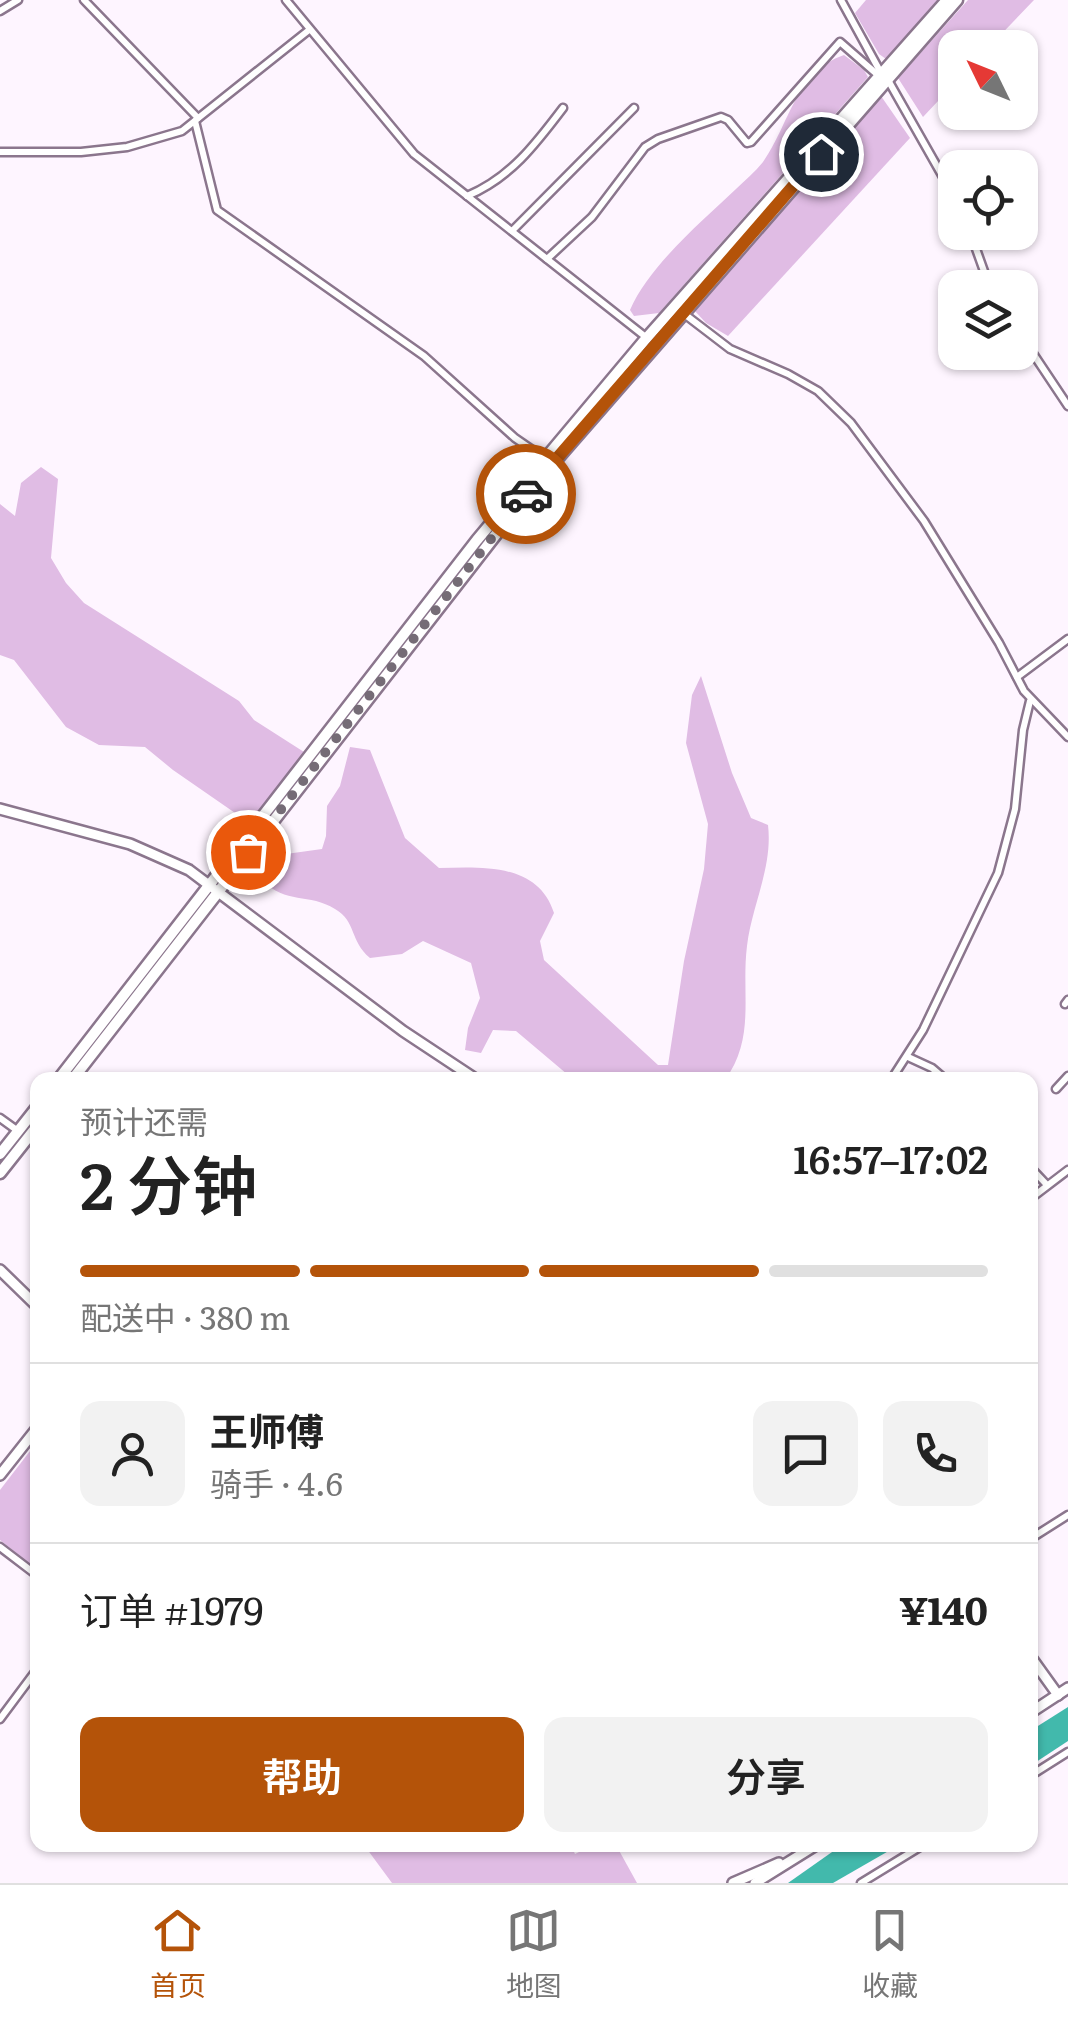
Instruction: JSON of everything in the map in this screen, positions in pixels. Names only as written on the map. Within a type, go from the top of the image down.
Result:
[{"type":"main road","points":[[65,1072],[215,888],[476,555],[947,0]]},
{"type":"main road","points":[[78,1072],[447,579],[545,459],[647,338],[883,76],[958,0]]},
{"type":"main road","points":[[0,1154],[30,1116]]},
{"type":"main road","points":[[0,1173],[30,1135]]},
{"type":"street","points":[[0,11],[18,0]]},
{"type":"street","points":[[84,0],[197,119],[218,210],[424,356],[515,438],[545,459]]},
{"type":"street","points":[[286,0],[398,139],[647,338]]},
{"type":"street","points":[[841,0],[938,169]]},
{"type":"street","points":[[0,152],[81,152],[128,146],[182,131],[309,30]]},
{"type":"street","points":[[547,258],[592,217],[645,147],[658,139],[721,117],[747,143],[751,142],[840,42],[883,76]]},
{"type":"street","points":[[466,196],[492,186],[515,167],[563,108]]},
{"type":"street","points":[[512,232],[634,108]]},
{"type":"street","points":[[682,312],[730,349],[818,391],[851,423],[924,522],[1030,700],[1068,737]]},
{"type":"street","points":[[1038,361],[1068,406]]},
{"type":"street","points":[[1017,676],[1068,639]]},
{"type":"street","points":[[897,1072],[908,1057],[998,873],[1015,809],[1030,700]]},
{"type":"street","points":[[0,809],[149,851],[215,888],[403,1031],[464,1072]]},
{"type":"street","points":[[908,1057],[937,1072]]},
{"type":"street","points":[[1056,1089],[1068,1076]]},
{"type":"street","points":[[0,1118],[18,1130]]},
{"type":"street","points":[[1038,1193],[1068,1170]]},
{"type":"street","points":[[1038,1175],[1047,1185]]},
{"type":"street","points":[[0,1270],[30,1298]]},
{"type":"street","points":[[0,1475],[30,1437]]},
{"type":"street","points":[[1038,1535],[1068,1514]]},
{"type":"street","points":[[0,1547],[30,1570]]},
{"type":"street","points":[[1038,1667],[1058,1695]]},
{"type":"street","points":[[0,1718],[30,1679]]},
{"type":"street","points":[[1038,1708],[1068,1688]]},
{"type":"street","points":[[1038,1771],[1068,1752]]},
{"type":"street","points":[[733,1883],[803,1852]]},
{"type":"street","points":[[862,1883],[912,1852]]},
{"type":"street","points":[[755,1883],[786,1861]]},
{"type":"shaded area","points":[[866,0],[938,0],[886,59],[879,54],[855,13]]},
{"type":"shaded area","points":[[968,0],[1034,0],[1005,30],[941,30]]},
{"type":"shaded area","points":[[938,33],[938,101],[923,117],[898,78]]},
{"type":"shaded area","points":[[844,55],[868,77],[659,313],[634,316],[630,310],[650,277],[677,245],[763,162],[814,74]]},
{"type":"shaded area","points":[[881,96],[910,138],[728,336],[706,323],[693,309]]},
{"type":"shaded area","points":[[41,467],[58,479],[51,558],[84,603],[239,701],[254,720],[304,752],[251,824],[145,747],[99,745],[66,727],[14,660],[0,655],[0,504],[15,516],[21,483]]},
{"type":"shaded area","points":[[701,676],[751,818],[768,825],[768,856],[747,946],[744,1031],[730,1072],[565,1072],[516,1031],[493,1030],[481,1053],[465,1050],[468,1028],[480,998],[471,963],[423,941],[402,954],[370,958],[342,914],[326,904],[280,893],[264,881],[279,855],[322,849],[327,806],[340,786],[350,747],[370,750],[405,838],[439,868],[507,871],[535,885],[554,913],[540,941],[544,960],[658,1065],[668,1065],[684,961],[704,869],[708,824],[686,743],[692,695]]},
{"type":"shaded area","points":[[30,1451],[30,1564],[0,1540],[0,1490]]},
{"type":"shaded area","points":[[1068,1707],[1068,1741],[1038,1761],[1038,1726]]},
{"type":"shaded area","points":[[369,1852],[620,1852],[637,1883],[392,1883]]},
{"type":"shaded area","points":[[832,1852],[887,1852],[833,1883],[788,1883]]},
{"type":"way so far","points":[[248,852],[526,494]]},
{"type":"route","points":[[526,494],[821,154]]}]
